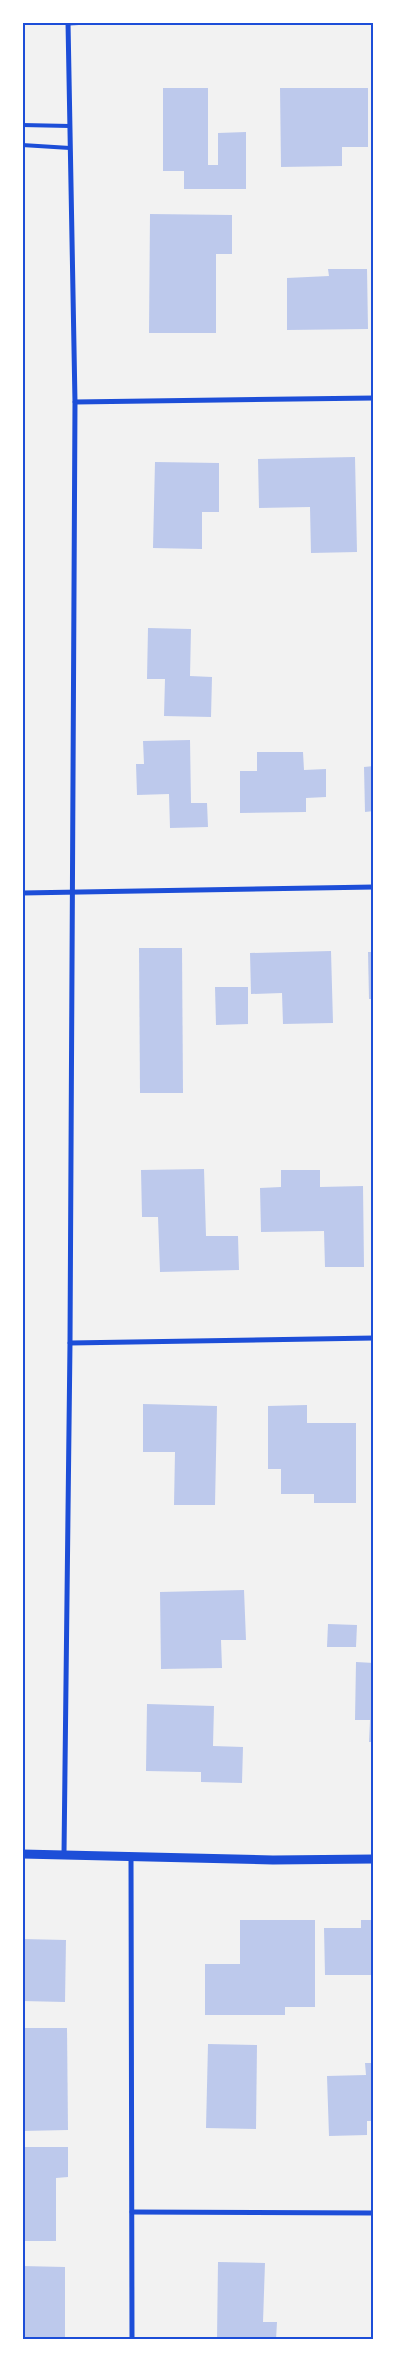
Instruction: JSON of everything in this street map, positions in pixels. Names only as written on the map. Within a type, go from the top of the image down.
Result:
[{"type":"street","points":[[64,1854],[70,1343],[75,402],[68,23],[89,22]]},
{"type":"street","points":[[75,402],[374,398]]},
{"type":"street","points":[[22,893],[374,887]]},
{"type":"street","points":[[70,1343],[374,1338]]},
{"type":"street","points":[[22,1854],[273,1860],[374,1859]]},
{"type":"street","points":[[131,1856],[132,2340]]},
{"type":"street","points":[[132,2212],[374,2213]]},
{"type":"lane","points":[[22,126],[70,126]]},
{"type":"lane","points":[[22,145],[70,148]]},
{"type":"building","points":[[163,88],[208,88],[208,165],[218,165],[218,133],[246,132],[246,189],[184,189],[184,171],[163,171]]},
{"type":"building","points":[[280,88],[368,88],[368,147],[342,147],[342,166],[281,167]]},
{"type":"building","points":[[150,214],[232,215],[232,254],[216,254],[216,333],[149,333]]},
{"type":"building","points":[[328,269],[367,269],[368,329],[287,330],[287,278],[329,276]]},
{"type":"building","points":[[355,457],[357,552],[311,553],[310,507],[259,508],[258,459]]},
{"type":"building","points":[[155,462],[219,463],[219,512],[202,512],[202,549],[153,548]]},
{"type":"building","points":[[148,628],[191,629],[190,676],[212,677],[211,717],[164,716],[165,679],[147,679]]},
{"type":"building","points":[[190,740],[191,803],[207,803],[208,827],[170,828],[169,794],[137,795],[136,764],[144,764],[143,741]]},
{"type":"building","points":[[257,752],[303,752],[304,770],[326,769],[326,797],[306,798],[306,812],[240,813],[240,771],[257,771]]},
{"type":"building","points":[[374,766],[374,811],[365,812],[364,767]]},
{"type":"building","points":[[139,948],[182,948],[183,1093],[140,1093]]},
{"type":"building","points":[[331,951],[333,1023],[283,1024],[282,993],[251,994],[250,953]]},
{"type":"building","points":[[368,952],[374,952],[374,999],[369,999]]},
{"type":"building","points":[[215,987],[248,987],[248,1024],[216,1025]]},
{"type":"building","points":[[204,1169],[206,1236],[238,1236],[239,1270],[160,1272],[158,1217],[142,1217],[141,1170]]},
{"type":"building","points":[[281,1170],[320,1170],[320,1187],[363,1186],[364,1267],[325,1267],[324,1231],[261,1232],[260,1188],[281,1187]]},
{"type":"building","points":[[143,1404],[217,1406],[215,1505],[174,1505],[175,1452],[143,1452]]},
{"type":"building","points":[[307,1405],[307,1423],[356,1423],[356,1503],[314,1503],[314,1494],[281,1494],[281,1469],[268,1469],[268,1406]]},
{"type":"building","points":[[244,1590],[246,1640],[221,1640],[222,1668],[161,1669],[160,1592]]},
{"type":"building","points":[[328,1624],[357,1625],[356,1647],[327,1647]]},
{"type":"building","points":[[356,1662],[374,1663],[374,1742],[369,1742],[370,1720],[355,1720]]},
{"type":"building","points":[[147,1704],[214,1706],[213,1746],[243,1747],[242,1783],[201,1782],[201,1772],[146,1771]]},
{"type":"building","points":[[240,1920],[315,1920],[315,2007],[285,2007],[285,2015],[205,2015],[205,1964],[240,1964]]},
{"type":"building","points":[[361,1920],[374,1920],[374,1975],[325,1975],[324,1928],[361,1928]]},
{"type":"building","points":[[22,1939],[66,1940],[65,2002],[22,2001]]},
{"type":"building","points":[[22,2028],[67,2028],[68,2130],[22,2131]]},
{"type":"building","points":[[208,2044],[257,2045],[256,2129],[206,2128]]},
{"type":"building","points":[[365,2063],[374,2063],[374,2121],[367,2121],[367,2135],[329,2136],[327,2076],[366,2075]]},
{"type":"building","points":[[22,2147],[68,2147],[68,2177],[56,2178],[56,2241],[22,2241]]},
{"type":"building","points":[[218,2262],[265,2263],[263,2322],[277,2322],[276,2340],[217,2340]]},
{"type":"building","points":[[22,2266],[65,2267],[65,2340],[22,2340]]}]
